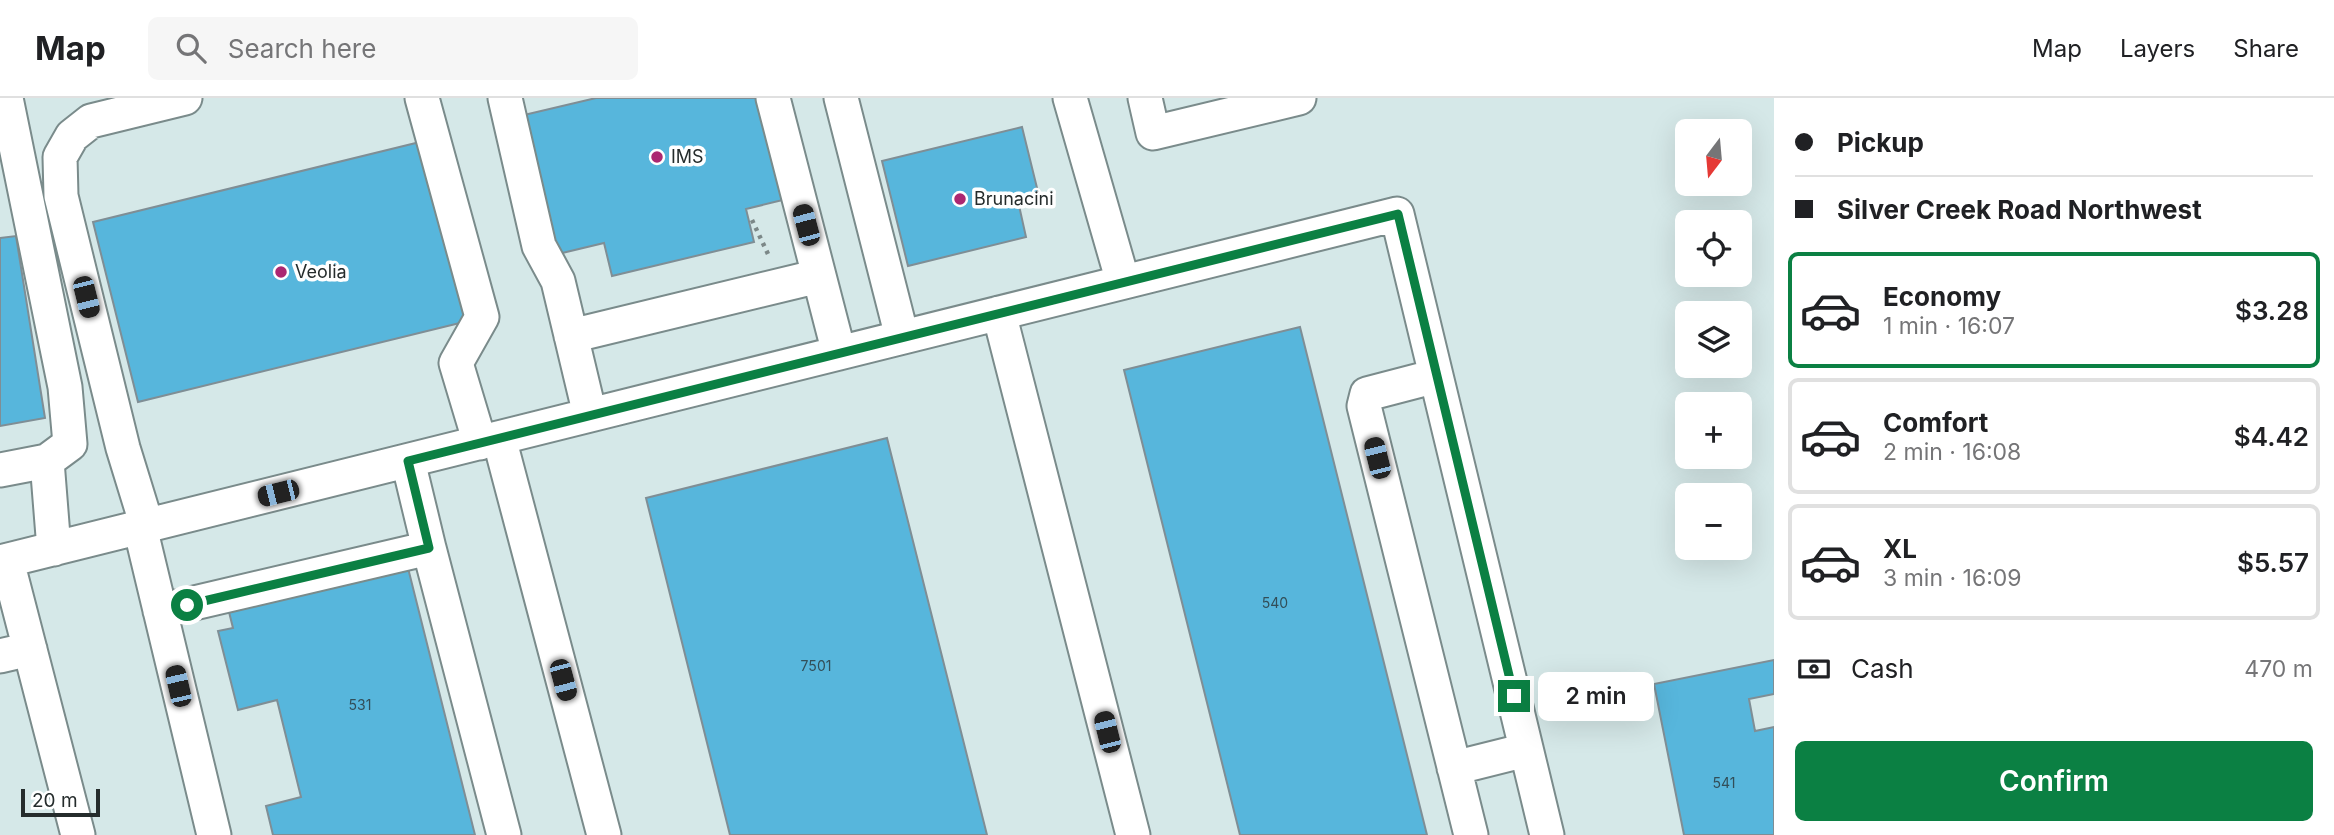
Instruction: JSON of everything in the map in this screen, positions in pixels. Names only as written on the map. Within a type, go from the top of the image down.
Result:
[{"type":"street","points":[[185,98],[91,121],[72,136],[61,157],[61,196],[143,527],[160,611],[214,835]]},
{"type":"street","points":[[422,98],[482,317],[456,363],[489,440],[604,835]]},
{"type":"street","points":[[505,98],[539,246],[558,281],[590,415]]},
{"type":"street","points":[[773,98],[839,353]]},
{"type":"street","points":[[841,98],[902,337]]},
{"type":"street","points":[[1070,98],[1123,282]]},
{"type":"street","points":[[1145,98],[1153,132],[1299,98]]},
{"type":"street","points":[[0,470],[47,461],[70,444],[65,387],[5,113]]},
{"type":"street","points":[[78,835],[15,653],[4,561],[1398,214],[1547,835]]},
{"type":"street","points":[[571,336],[819,276]]},
{"type":"street","points":[[999,313],[1133,835]]},
{"type":"street","points":[[1436,376],[1367,394],[1364,406],[1471,835]]},
{"type":"street","points":[[47,461],[54,550]]},
{"type":"street","points":[[408,461],[504,835]]},
{"type":"street","points":[[160,611],[429,548]]},
{"type":"street","points":[[1454,768],[1527,750]]},
{"type":"path","points":[[752,220],[768,254],[768,263]]},
{"type":"building","name":"IMS","points":[[596,98],[767,98],[791,198],[746,209],[754,242],[612,276],[604,243],[558,254],[524,115]]},
{"type":"building","name":"Brunacini","points":[[1022,127],[1039,196],[1018,201],[1026,237],[908,266],[882,161]]},
{"type":"building","name":"Veolia","points":[[424,141],[468,321],[138,402],[93,222]]},
{"type":"building","points":[[16,236],[45,418],[0,426],[0,238]]},
{"type":"building","points":[[1300,327],[1427,835],[1240,835],[1124,370]]},
{"type":"building","points":[[887,438],[987,835],[730,835],[646,498]]},
{"type":"building","points":[[408,568],[475,835],[273,835],[266,806],[301,797],[277,700],[238,710],[218,631],[233,628],[229,612]]},
{"type":"building","points":[[1774,660],[1774,694],[1749,699],[1755,731],[1774,727],[1774,835],[1684,835],[1654,684]]},
{"type":"place","name":"IMS","points":[[657,157]]},
{"type":"place","name":"Brunacini","points":[[960,199]]},
{"type":"place","name":"Veolia","points":[[281,272]]},
{"type":"route","points":[[187,605],[429,548],[408,461],[1398,214],[1514,696]]}]
